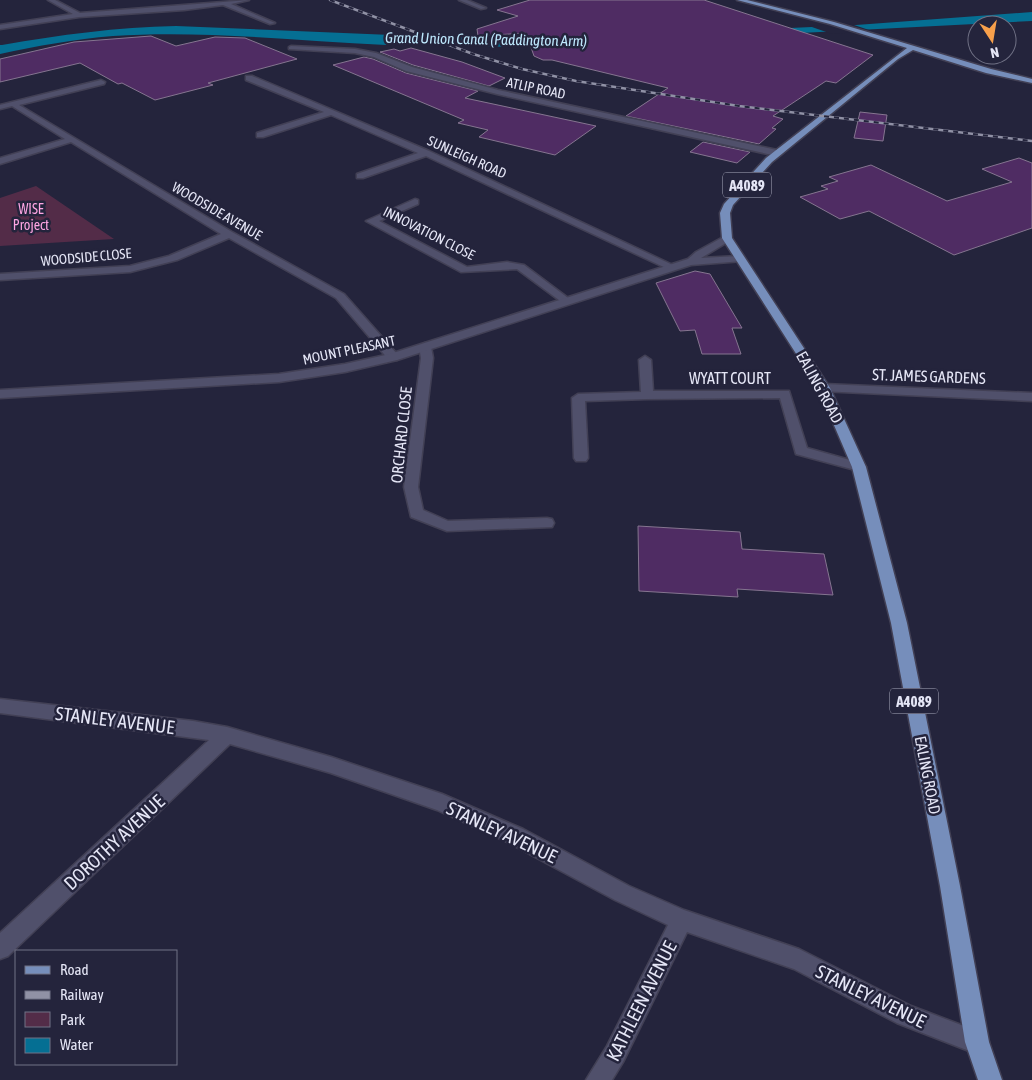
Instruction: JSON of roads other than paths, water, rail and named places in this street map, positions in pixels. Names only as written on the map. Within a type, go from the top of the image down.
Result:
[{"type":"main road","points":[[740,0],[859,31],[900,46],[905,52]]},
{"type":"main road","points":[[794,14],[905,52],[983,74],[1032,85]]},
{"type":"main road","points":[[878,38],[989,71],[1032,81]]},
{"type":"main road","name":"A4089","points":[[739,259],[728,238],[725,213],[729,204],[777,154],[913,47]]},
{"type":"main road","name":"EALING ROAD","points":[[739,259],[824,388],[859,467],[899,623],[978,1042],[990,1080]]},
{"type":"street","points":[[51,0],[79,15]]},
{"type":"street","points":[[189,0],[202,6]]},
{"type":"street","points":[[0,27],[79,15],[202,6],[246,0]]},
{"type":"street","points":[[462,0],[483,8]]},
{"type":"street","points":[[224,3],[272,22]]},
{"type":"street","name":"ATLIP ROAD","points":[[291,48],[355,51],[376,56],[409,69],[497,92],[777,154]]},
{"type":"street","name":"SUNLEIGH ROAD","points":[[249,78],[426,153],[672,266]]},
{"type":"street","points":[[0,107],[101,82]]},
{"type":"street","name":"WOODSIDE AVENUE","points":[[12,104],[228,234],[340,296],[394,357]]},
{"type":"street","points":[[260,135],[330,113]]},
{"type":"street","points":[[0,160],[70,140]]},
{"type":"street","points":[[360,176],[426,153]]},
{"type":"street","name":"INNOVATION CLOSE","points":[[415,202],[372,220],[466,270],[480,271],[512,265],[520,267],[567,301]]},
{"type":"street","name":"WOODSIDE CLOSE","points":[[0,277],[130,269],[173,258],[228,234]]},
{"type":"street","name":"MOUNT PLEASANT","points":[[690,262],[728,238]]},
{"type":"street","name":"MOUNT PLEASANT","points":[[0,394],[280,378],[345,368],[394,357],[672,266],[690,262],[739,259]]},
{"type":"street","name":"ORCHARD CLOSE","points":[[424,347],[427,358],[411,487],[416,513],[447,526],[547,523]]},
{"type":"street","points":[[645,360],[647,394]]},
{"type":"street","name":"ST. JAMES GARDENS","points":[[824,388],[1032,397]]},
{"type":"street","name":"WYATT COURT","points":[[581,458],[578,398],[647,394],[785,394],[801,451],[859,467]]},
{"type":"street","name":"STANLEY AVENUE","points":[[0,706],[193,729],[227,735],[331,765],[442,803],[516,836],[622,893],[682,920],[799,960],[905,1016],[978,1042]]},
{"type":"street","name":"DOROTHY AVENUE","points":[[0,948],[227,735]]},
{"type":"street","name":"KATHLEEN AVENUE","points":[[598,1080],[615,1054],[682,920]]},
{"type":"water","points":[[1032,12],[1032,21],[1017,22],[1017,15],[991,15]]},
{"type":"water","name":"Grand Union Canal (Paddington Arm)","points":[[967,17],[967,24],[509,47],[397,43],[386,45],[216,35],[147,34],[85,39],[0,54],[0,45],[89,32],[176,26],[439,37],[551,39],[856,25]]},
{"type":"railway","points":[[330,0],[473,54],[522,69],[576,81],[739,106],[1032,141]]},
{"type":"park label","name":"WISE Project","points":[[31,217]]}]
